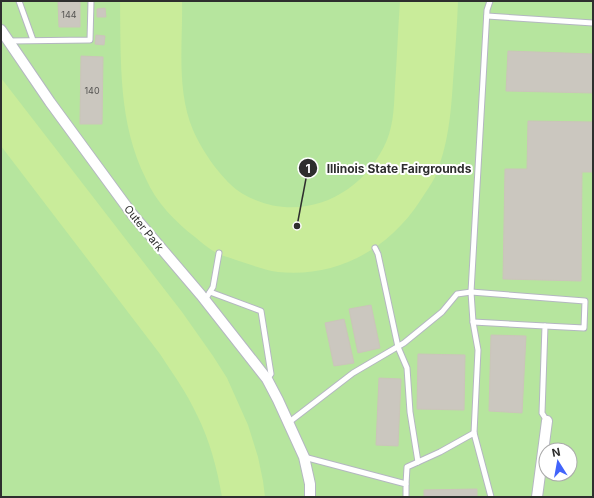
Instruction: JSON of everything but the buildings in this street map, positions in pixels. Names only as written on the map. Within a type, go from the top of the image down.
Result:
[{"type":"street","name":"Outer Park","points":[[1,30],[50,102],[132,214],[207,296],[266,379],[278,400],[304,457],[310,484],[310,497]]},
{"type":"street","points":[[537,497],[547,421]]},
{"type":"lane","points":[[19,1],[34,40]]},
{"type":"lane","points":[[8,41],[90,40],[91,1]]},
{"type":"lane","points":[[490,1],[487,16],[472,292],[473,322],[478,350],[474,433],[492,497]]},
{"type":"lane","points":[[487,16],[593,23]]},
{"type":"lane","points":[[375,248],[378,254],[398,347],[408,368],[410,412],[418,462]]},
{"type":"lane","points":[[219,253],[213,286],[207,296],[261,311],[272,374],[266,379]]},
{"type":"lane","points":[[288,423],[353,373],[404,343],[442,312],[457,294],[472,292],[585,300],[584,328],[473,322]]},
{"type":"lane","points":[[545,326],[542,413],[547,421]]},
{"type":"lane","points":[[406,497],[407,467],[440,452],[474,433]]},
{"type":"lane","points":[[304,457],[406,484]]},
{"type":"green space","points":[[1,1],[593,1],[593,497],[1,497]]},
{"type":"green space","points":[[120,1],[182,1],[182,83],[188,115],[197,138],[214,165],[235,189],[264,203],[286,207],[307,206],[327,200],[346,191],[362,177],[376,160],[387,140],[392,120],[400,1],[458,1],[450,118],[443,154],[435,177],[420,201],[392,234],[376,247],[359,257],[340,265],[299,273],[278,272],[258,267],[215,252],[173,218],[161,204],[150,187],[137,158],[130,136],[123,92],[121,69]]},
{"type":"green space","points":[[1,78],[182,312],[227,378],[248,425],[258,457],[265,497],[222,497],[215,465],[206,435],[180,384],[160,354],[1,146]]},
{"type":"place","name":"Illinois State Fairgrounds","points":[[297,226]]}]
